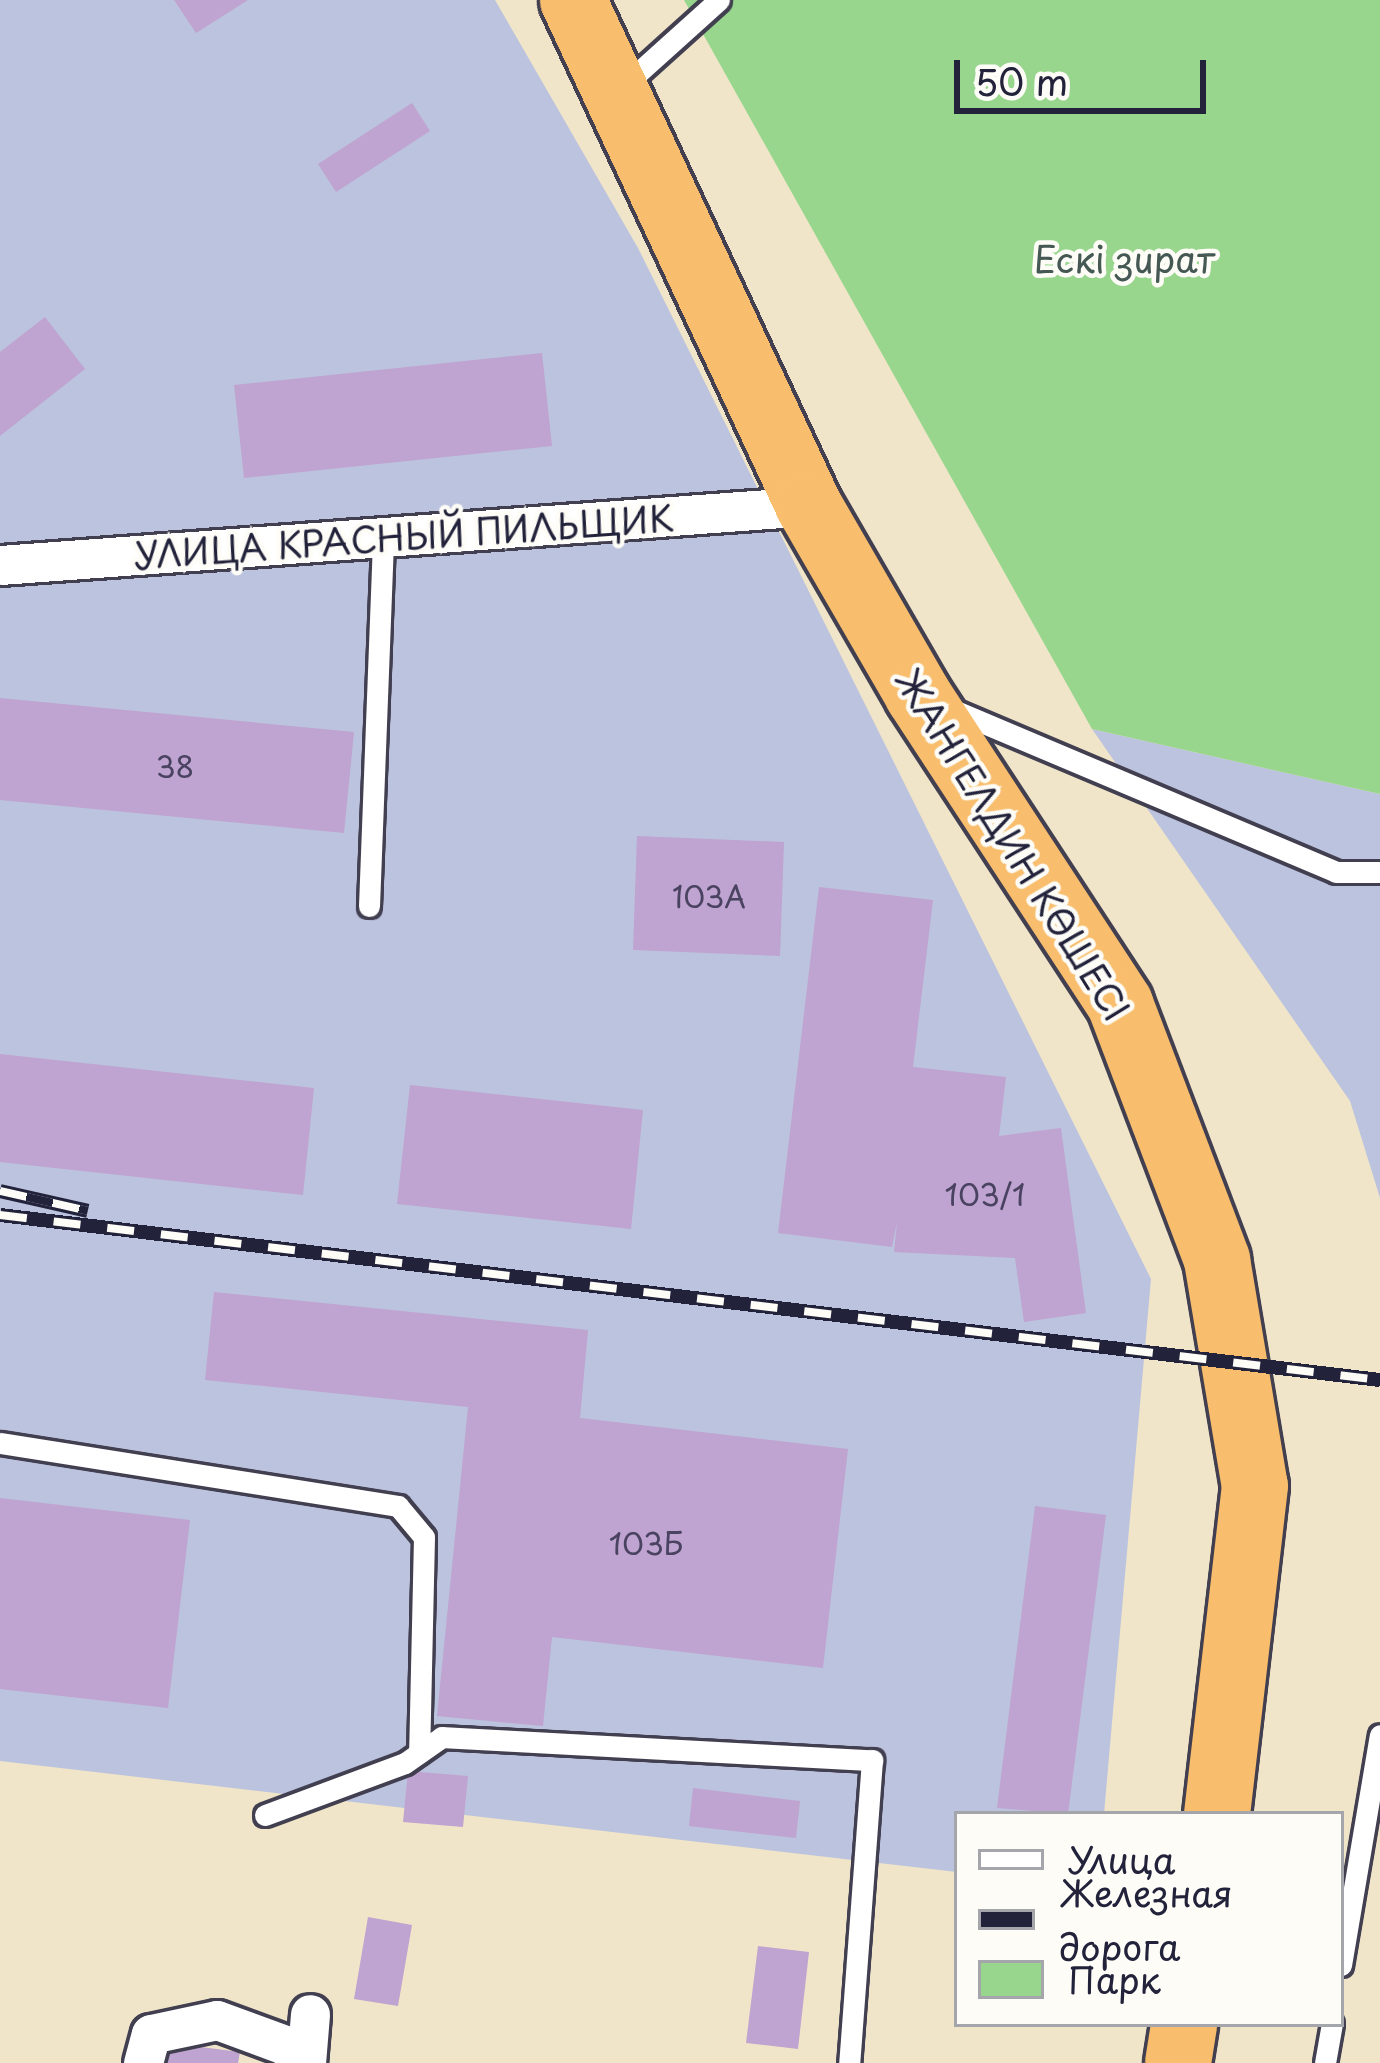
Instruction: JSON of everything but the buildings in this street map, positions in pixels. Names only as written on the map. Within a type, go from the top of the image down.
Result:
[{"type":"highway","name":"ЖАНГЕЛДИН КӨШЕСІ","points":[[573,0],[620,90],[809,506],[918,695],[1120,1004],[1217,1260],[1255,1486],[1217,1811]]},
{"type":"highway","points":[[1178,2063],[1184,2027]]},
{"type":"street","name":"УЛИЦА КРАСНЫЙ ПИЛЬЩИК","points":[[0,565],[809,506]]},
{"type":"street","points":[[304,2063],[310,2014]]},
{"type":"street","points":[[143,2063],[151,2034],[218,2020],[285,2045],[304,2063]]},
{"type":"lane","points":[[620,90],[719,0]]},
{"type":"lane","points":[[369,906],[383,537]]},
{"type":"lane","points":[[918,695],[1336,872],[1380,872]]},
{"type":"lane","points":[[0,1443],[398,1506],[424,1537],[418,1753]]},
{"type":"lane","points":[[1344,1947],[1380,1735]]},
{"type":"lane","points":[[265,1815],[418,1753],[442,1737],[872,1760],[849,2063]]},
{"type":"lane","points":[[1325,2063],[1331,2027]]},
{"type":"shaded area","points":[[0,0],[495,0],[638,248],[1151,1279],[1104,1811],[954,1811],[954,1872],[0,1761]]},
{"type":"shaded area","points":[[1092,729],[1380,794],[1380,1198],[1350,1101]]},
{"type":"green space","name":"Ескі зират","points":[[684,0],[1380,0],[1380,794],[1092,729]]},
{"type":"railway","points":[[0,1191],[88,1211]]},
{"type":"railway","points":[[0,1215],[1380,1380]]}]
